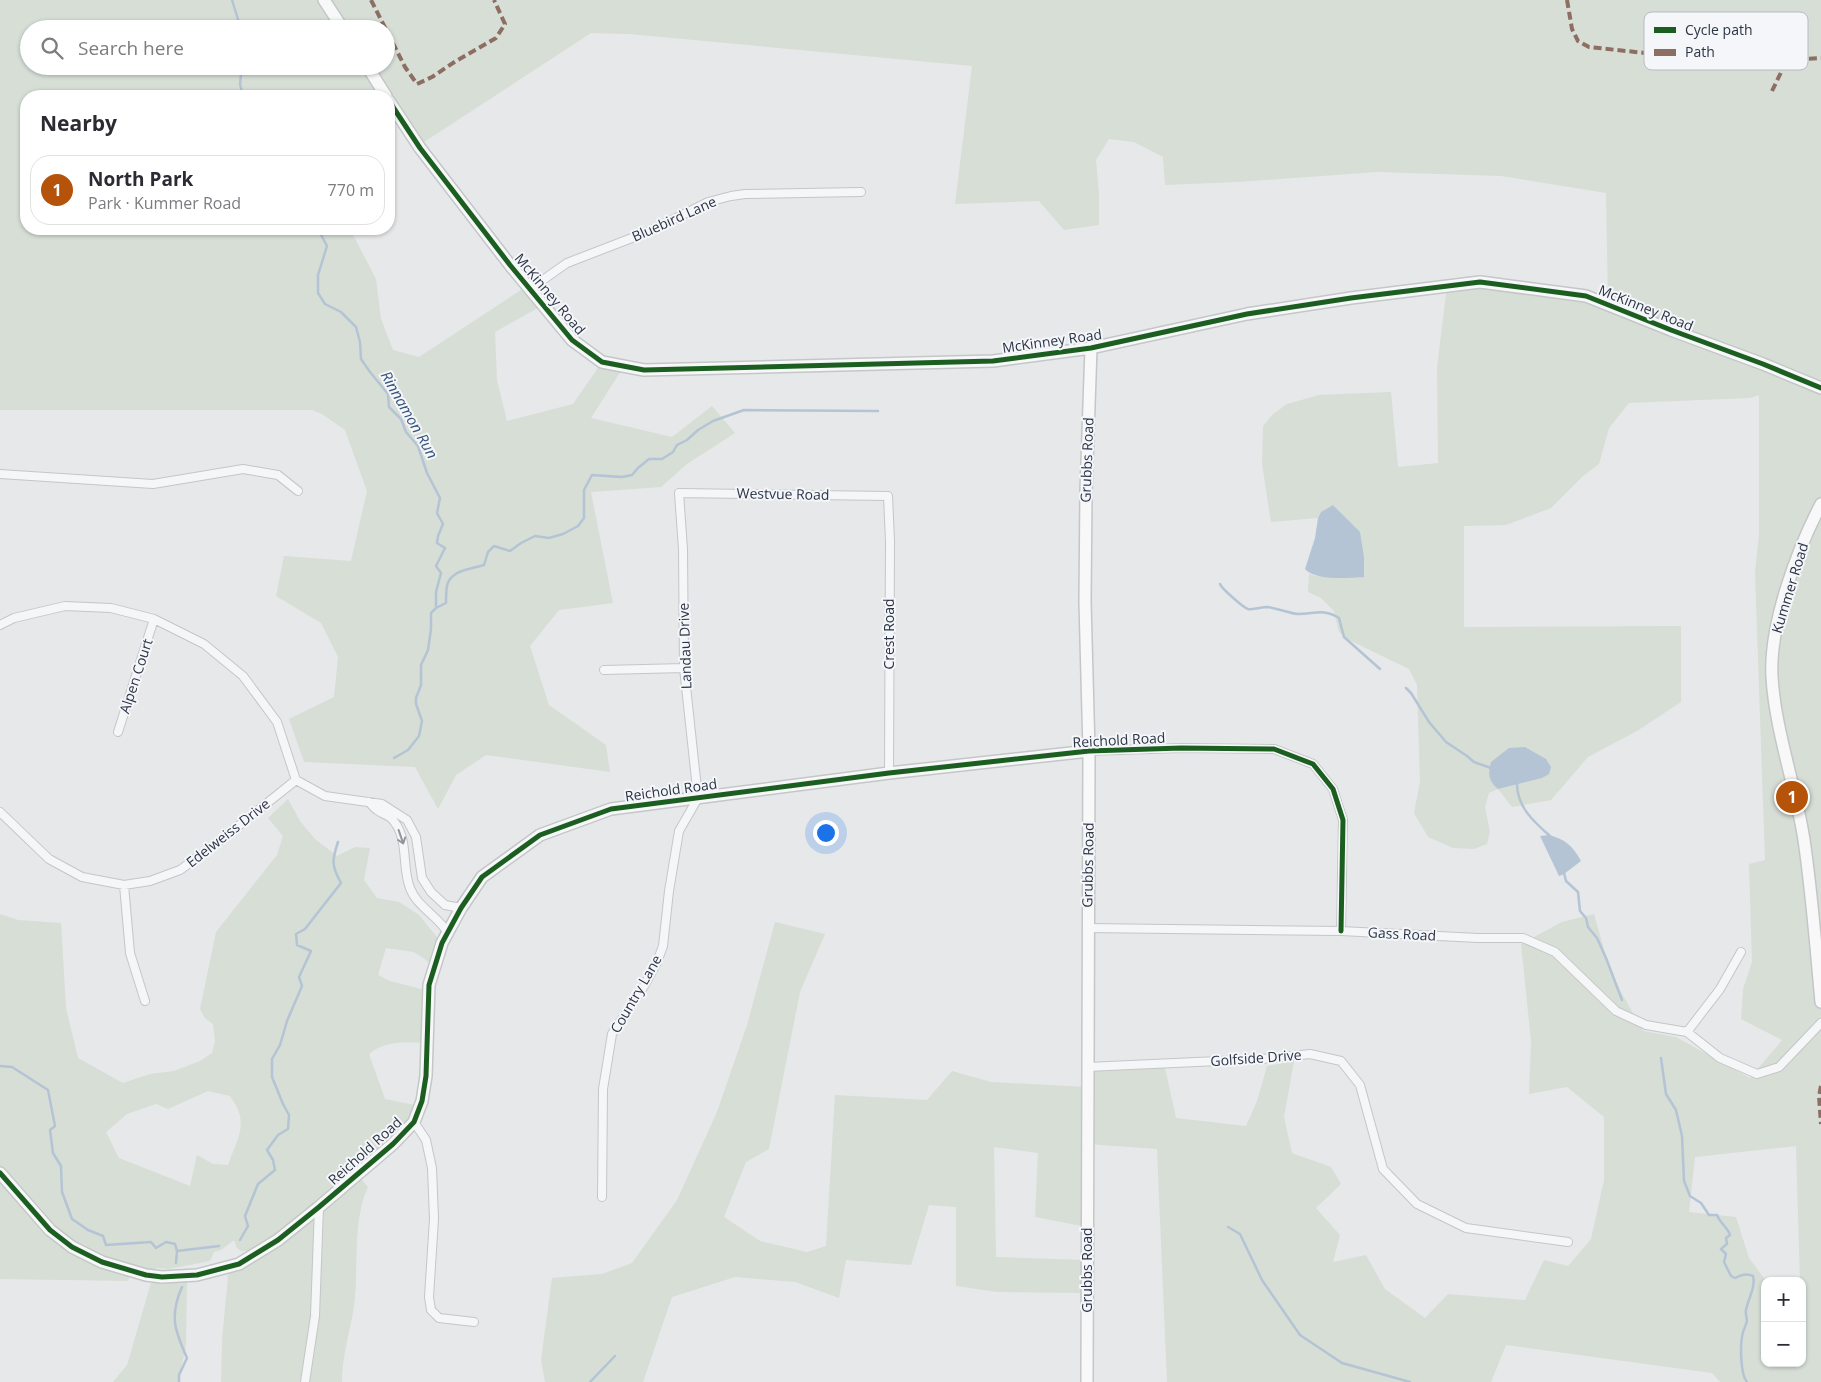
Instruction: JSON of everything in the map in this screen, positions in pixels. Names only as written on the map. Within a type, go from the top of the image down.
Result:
[{"type":"street","points":[[324,0],[337,20]]},
{"type":"street","points":[[373,75],[382,90]]},
{"type":"street","name":"McKinney Road","points":[[395,111],[416,144],[530,290],[572,340],[602,362],[644,370],[993,361],[1091,348],[1247,314],[1351,298],[1480,282],[1586,296],[1821,388]]},
{"type":"street","name":"Bluebird Lane","points":[[530,290],[567,263],[650,231],[708,202],[745,194],[861,192]]},
{"type":"street","name":"Grubbs Road","points":[[1087,1382],[1089,751],[1085,574],[1091,348]]},
{"type":"street","points":[[0,474],[153,484],[244,469],[278,475],[298,491]]},
{"type":"street","name":"Westvue Road","points":[[679,494],[888,496]]},
{"type":"street","name":"Landau Drive","points":[[679,494],[684,668],[698,798]]},
{"type":"street","name":"Crest Road","points":[[888,496],[890,541],[889,773]]},
{"type":"street","name":"Kummer Road","points":[[1821,504],[1810,526],[1781,608],[1773,646],[1772,677],[1777,717],[1804,839],[1821,1002]]},
{"type":"street","points":[[0,625],[14,618],[65,606],[111,608],[154,619],[204,644],[243,676],[277,722],[296,780],[325,796],[382,804],[407,820],[416,837],[422,878],[445,905],[460,908]]},
{"type":"street","name":"Alpen Court","points":[[118,732],[154,619]]},
{"type":"street","points":[[604,670],[684,668]]},
{"type":"street","name":"Reichold Road","points":[[0,1173],[50,1230],[72,1247],[102,1262],[146,1275],[162,1277],[197,1275],[239,1264],[278,1240],[319,1207],[393,1144],[414,1122],[422,1101],[426,1076],[429,985],[440,950],[460,908],[482,877],[540,835],[611,809],[889,773],[1089,751],[1181,748],[1274,749],[1313,764],[1333,788],[1344,820],[1341,931]]},
{"type":"street","name":"Edelweiss Drive","points":[[0,812],[48,859],[82,876],[124,885],[150,881],[180,870],[296,780]]},
{"type":"street","name":"Country Lane","points":[[602,1196],[603,1089],[612,1034],[644,986],[664,946],[669,891],[680,831],[698,798]]},
{"type":"street","points":[[369,802],[377,810],[390,818],[399,831],[406,852],[410,889],[448,933]]},
{"type":"street","points":[[124,885],[130,953],[145,1001]]},
{"type":"street","name":"Gass Road","points":[[1087,928],[1341,931],[1478,938],[1523,938],[1555,952],[1616,1011],[1646,1025],[1687,1032],[1720,1058],[1757,1074],[1779,1067],[1821,1023]]},
{"type":"street","points":[[1687,1032],[1720,989],[1741,952]]},
{"type":"street","name":"Golfside Drive","points":[[1087,1067],[1262,1059],[1310,1054],[1341,1061],[1360,1085],[1383,1169],[1417,1204],[1466,1228],[1568,1242]]},
{"type":"street","points":[[414,1122],[426,1140],[432,1168],[434,1219],[429,1297],[432,1310],[439,1318],[474,1322]]},
{"type":"street","points":[[305,1382],[315,1316],[319,1207]]},
{"type":"shaded area","points":[[0,0],[1821,0],[1821,1382],[1720,1382],[1712,1373],[1506,1345],[1491,1382],[1167,1382],[1157,1149],[1087,1144],[1087,1227],[1035,1217],[1038,1153],[994,1147],[996,1257],[1087,1260],[1087,1293],[997,1292],[956,1286],[956,1207],[929,1205],[911,1265],[846,1260],[839,1298],[795,1282],[735,1277],[672,1297],[643,1382],[545,1382],[541,1360],[552,1278],[602,1274],[632,1263],[677,1200],[717,1112],[747,1025],[775,922],[825,934],[800,992],[769,1149],[746,1162],[724,1217],[760,1241],[807,1252],[826,1246],[835,1095],[927,1100],[952,1071],[991,1082],[1087,1087],[1087,1067],[1164,1063],[1176,1118],[1246,1126],[1257,1101],[1267,1066],[1294,1061],[1284,1117],[1292,1153],[1331,1167],[1341,1184],[1316,1208],[1340,1235],[1333,1262],[1366,1255],[1385,1289],[1425,1318],[1448,1294],[1525,1300],[1544,1260],[1568,1266],[1591,1239],[1604,1180],[1604,1117],[1567,1087],[1529,1094],[1531,1041],[1521,944],[1562,922],[1594,914],[1611,974],[1643,1031],[1676,1037],[1750,1078],[1782,1040],[1741,1019],[1743,989],[1752,962],[1749,864],[1765,860],[1755,572],[1759,534],[1759,395],[1750,398],[1629,403],[1609,428],[1599,464],[1583,476],[1551,508],[1506,525],[1464,526],[1464,627],[1681,626],[1681,702],[1637,731],[1588,757],[1551,800],[1512,807],[1498,789],[1489,793],[1485,807],[1490,832],[1487,844],[1474,849],[1453,848],[1428,837],[1414,813],[1420,782],[1417,685],[1409,669],[1347,639],[1339,632],[1334,611],[1321,598],[1308,592],[1309,574],[1316,576],[1364,577],[1364,557],[1342,514],[1333,505],[1321,512],[1318,518],[1271,522],[1262,464],[1263,426],[1272,415],[1287,404],[1319,395],[1391,392],[1398,467],[1438,463],[1437,367],[1447,286],[1480,282],[1608,301],[1606,193],[1501,176],[1377,172],[1165,185],[1163,157],[1134,142],[1109,139],[1096,160],[1099,225],[1064,230],[1039,201],[955,204],[972,66],[629,34],[591,33],[421,144],[395,105],[395,90],[20,90],[20,235],[353,235],[376,279],[381,319],[393,350],[419,357],[527,286],[543,305],[495,332],[497,380],[507,421],[573,404],[602,362],[624,366],[591,418],[672,437],[712,406],[735,433],[687,464],[661,487],[591,492],[613,603],[559,610],[530,646],[549,705],[606,745],[610,772],[486,755],[456,775],[438,809],[415,767],[304,762],[289,719],[334,697],[338,657],[321,623],[276,596],[284,556],[351,561],[367,491],[345,430],[322,414],[312,410],[0,410]],"holes":[[[1796,1146],[1800,1277],[1806,1277],[1806,1367],[1761,1367],[1761,1277],[1763,1277],[1749,1258],[1736,1217],[1689,1212],[1695,1157]]]},
{"type":"shaded area","points":[[288,799],[300,821],[315,839],[337,856],[355,847],[370,848],[364,880],[377,898],[399,902],[419,915],[442,943],[435,966],[414,952],[386,948],[378,975],[390,981],[429,991],[427,1043],[404,1042],[389,1044],[369,1054],[385,1099],[420,1106],[414,1122],[358,1175],[368,1187],[363,1200],[358,1230],[354,1306],[342,1372],[342,1382],[221,1382],[222,1340],[229,1266],[249,1257],[247,1251],[241,1251],[237,1248],[234,1240],[221,1250],[214,1252],[210,1261],[169,1269],[156,1268],[154,1275],[187,1275],[186,1346],[178,1382],[113,1382],[127,1365],[153,1276],[131,1271],[128,1281],[0,1279],[0,914],[18,920],[61,923],[66,1008],[78,1058],[123,1083],[150,1074],[174,1071],[200,1061],[212,1053],[215,1041],[213,1024],[205,1018],[200,1009],[216,932],[277,855],[283,836],[268,818]],"holes":[[[208,1091],[230,1096],[240,1114],[241,1122],[238,1138],[228,1165],[213,1164],[197,1155],[190,1186],[119,1158],[106,1132],[127,1114],[156,1104],[168,1109]]]},
{"type":"water","points":[[1333,505],[1360,532],[1364,557],[1364,577],[1324,577],[1310,573],[1305,569],[1315,538],[1318,518],[1321,512]]},
{"type":"water","points":[[1525,747],[1546,759],[1551,767],[1549,774],[1542,778],[1498,789],[1492,783],[1490,777],[1491,762],[1509,748]]},
{"type":"water","points":[[1549,835],[1568,844],[1581,861],[1559,876],[1540,836]]},
{"type":"waterway","name":"Rinnamon Run","points":[[232,0],[238,20]]},
{"type":"waterway","name":"Rinnamon Run","points":[[241,75],[242,90]]},
{"type":"waterway","name":"Rinnamon Run","points":[[321,235],[327,246],[318,275],[318,293],[325,304],[341,312],[356,327],[360,342],[361,359],[388,394],[389,407],[401,419],[406,432],[418,446],[427,473],[440,498],[437,513],[443,524],[437,543],[445,548],[436,566],[441,573],[436,592],[436,608],[431,613],[428,650],[421,665],[421,685],[416,698],[416,704],[422,721],[419,736],[408,750],[394,758]]},
{"type":"waterway","points":[[436,608],[446,603],[447,586],[452,577],[462,571],[484,565],[488,552],[494,546],[510,551],[535,536],[549,538],[563,534],[578,526],[584,518],[584,490],[592,475],[622,477],[632,475],[649,459],[662,459],[673,452],[677,445],[713,421],[744,410],[878,411]]},
{"type":"waterway","points":[[1220,584],[1233,598],[1248,609],[1267,607],[1298,614],[1323,612],[1339,618],[1344,637],[1380,669]]},
{"type":"waterway","points":[[1406,688],[1429,722],[1446,742],[1474,762],[1491,768]]},
{"type":"waterway","points":[[1515,783],[1517,784],[1523,807],[1550,836]]},
{"type":"waterway","points":[[240,1240],[248,1226],[245,1216],[258,1184],[275,1170],[273,1160],[267,1150],[278,1135],[288,1129],[289,1115],[272,1077],[272,1059],[280,1045],[287,1021],[302,986],[299,977],[311,951],[297,945],[296,934],[305,929],[341,883],[335,872],[334,862],[338,842]]},
{"type":"waterway","points":[[1564,873],[1566,881],[1578,892],[1580,911],[1586,918],[1588,927],[1597,938],[1622,1000]]},
{"type":"waterway","points":[[1661,1058],[1666,1094],[1676,1110],[1682,1136],[1684,1181],[1690,1196],[1701,1203],[1709,1215],[1717,1215],[1729,1232],[1730,1235],[1726,1238],[1727,1244],[1721,1249],[1726,1254],[1724,1262],[1731,1276],[1735,1278],[1744,1275],[1753,1276],[1753,1289],[1746,1310],[1747,1321],[1741,1343],[1742,1366],[1747,1382]]},
{"type":"waterway","points":[[0,1066],[12,1067],[48,1090],[55,1126],[50,1130],[53,1153],[61,1166],[62,1192],[72,1219],[88,1230],[103,1236],[106,1245],[151,1242],[156,1248],[166,1242],[175,1244],[177,1251],[176,1263]]},
{"type":"waterway","points":[[1228,1227],[1240,1234],[1262,1280],[1300,1335],[1342,1363],[1410,1382]]},
{"type":"waterway","points":[[177,1251],[219,1246]]},
{"type":"waterway","points":[[179,1382],[179,1375],[187,1358],[179,1340],[175,1323],[176,1307],[182,1287]]},
{"type":"waterway","points":[[590,1382],[615,1356]]},
{"type":"marked path","points":[[371,0],[381,20]]},
{"type":"marked path","points":[[395,47],[405,67],[417,84],[432,77],[496,38],[505,24],[494,0]]},
{"type":"marked path","points":[[1567,0],[1572,29],[1578,41],[1589,47],[1644,53]]},
{"type":"marked path","points":[[1808,59],[1821,58]]},
{"type":"marked path","points":[[1772,91],[1782,70]]},
{"type":"marked path","points":[[1821,1086],[1819,1096],[1821,1124]]},
{"type":"cycle path","points":[[395,110],[420,148],[510,265],[572,340],[602,362],[644,370],[993,361],[1091,348],[1247,314],[1351,298],[1480,282],[1586,296],[1821,388]]},
{"type":"cycle path","points":[[0,1173],[50,1230],[72,1247],[102,1262],[146,1275],[162,1277],[197,1275],[239,1264],[278,1240],[319,1207],[393,1144],[414,1122],[422,1101],[426,1076],[429,985],[442,943],[461,908],[482,877],[540,835],[611,809],[889,773],[1089,751],[1181,748],[1274,749],[1313,764],[1333,789],[1343,820],[1341,931]]},
{"type":"place","name":"North Park","points":[[1792,797]]}]
